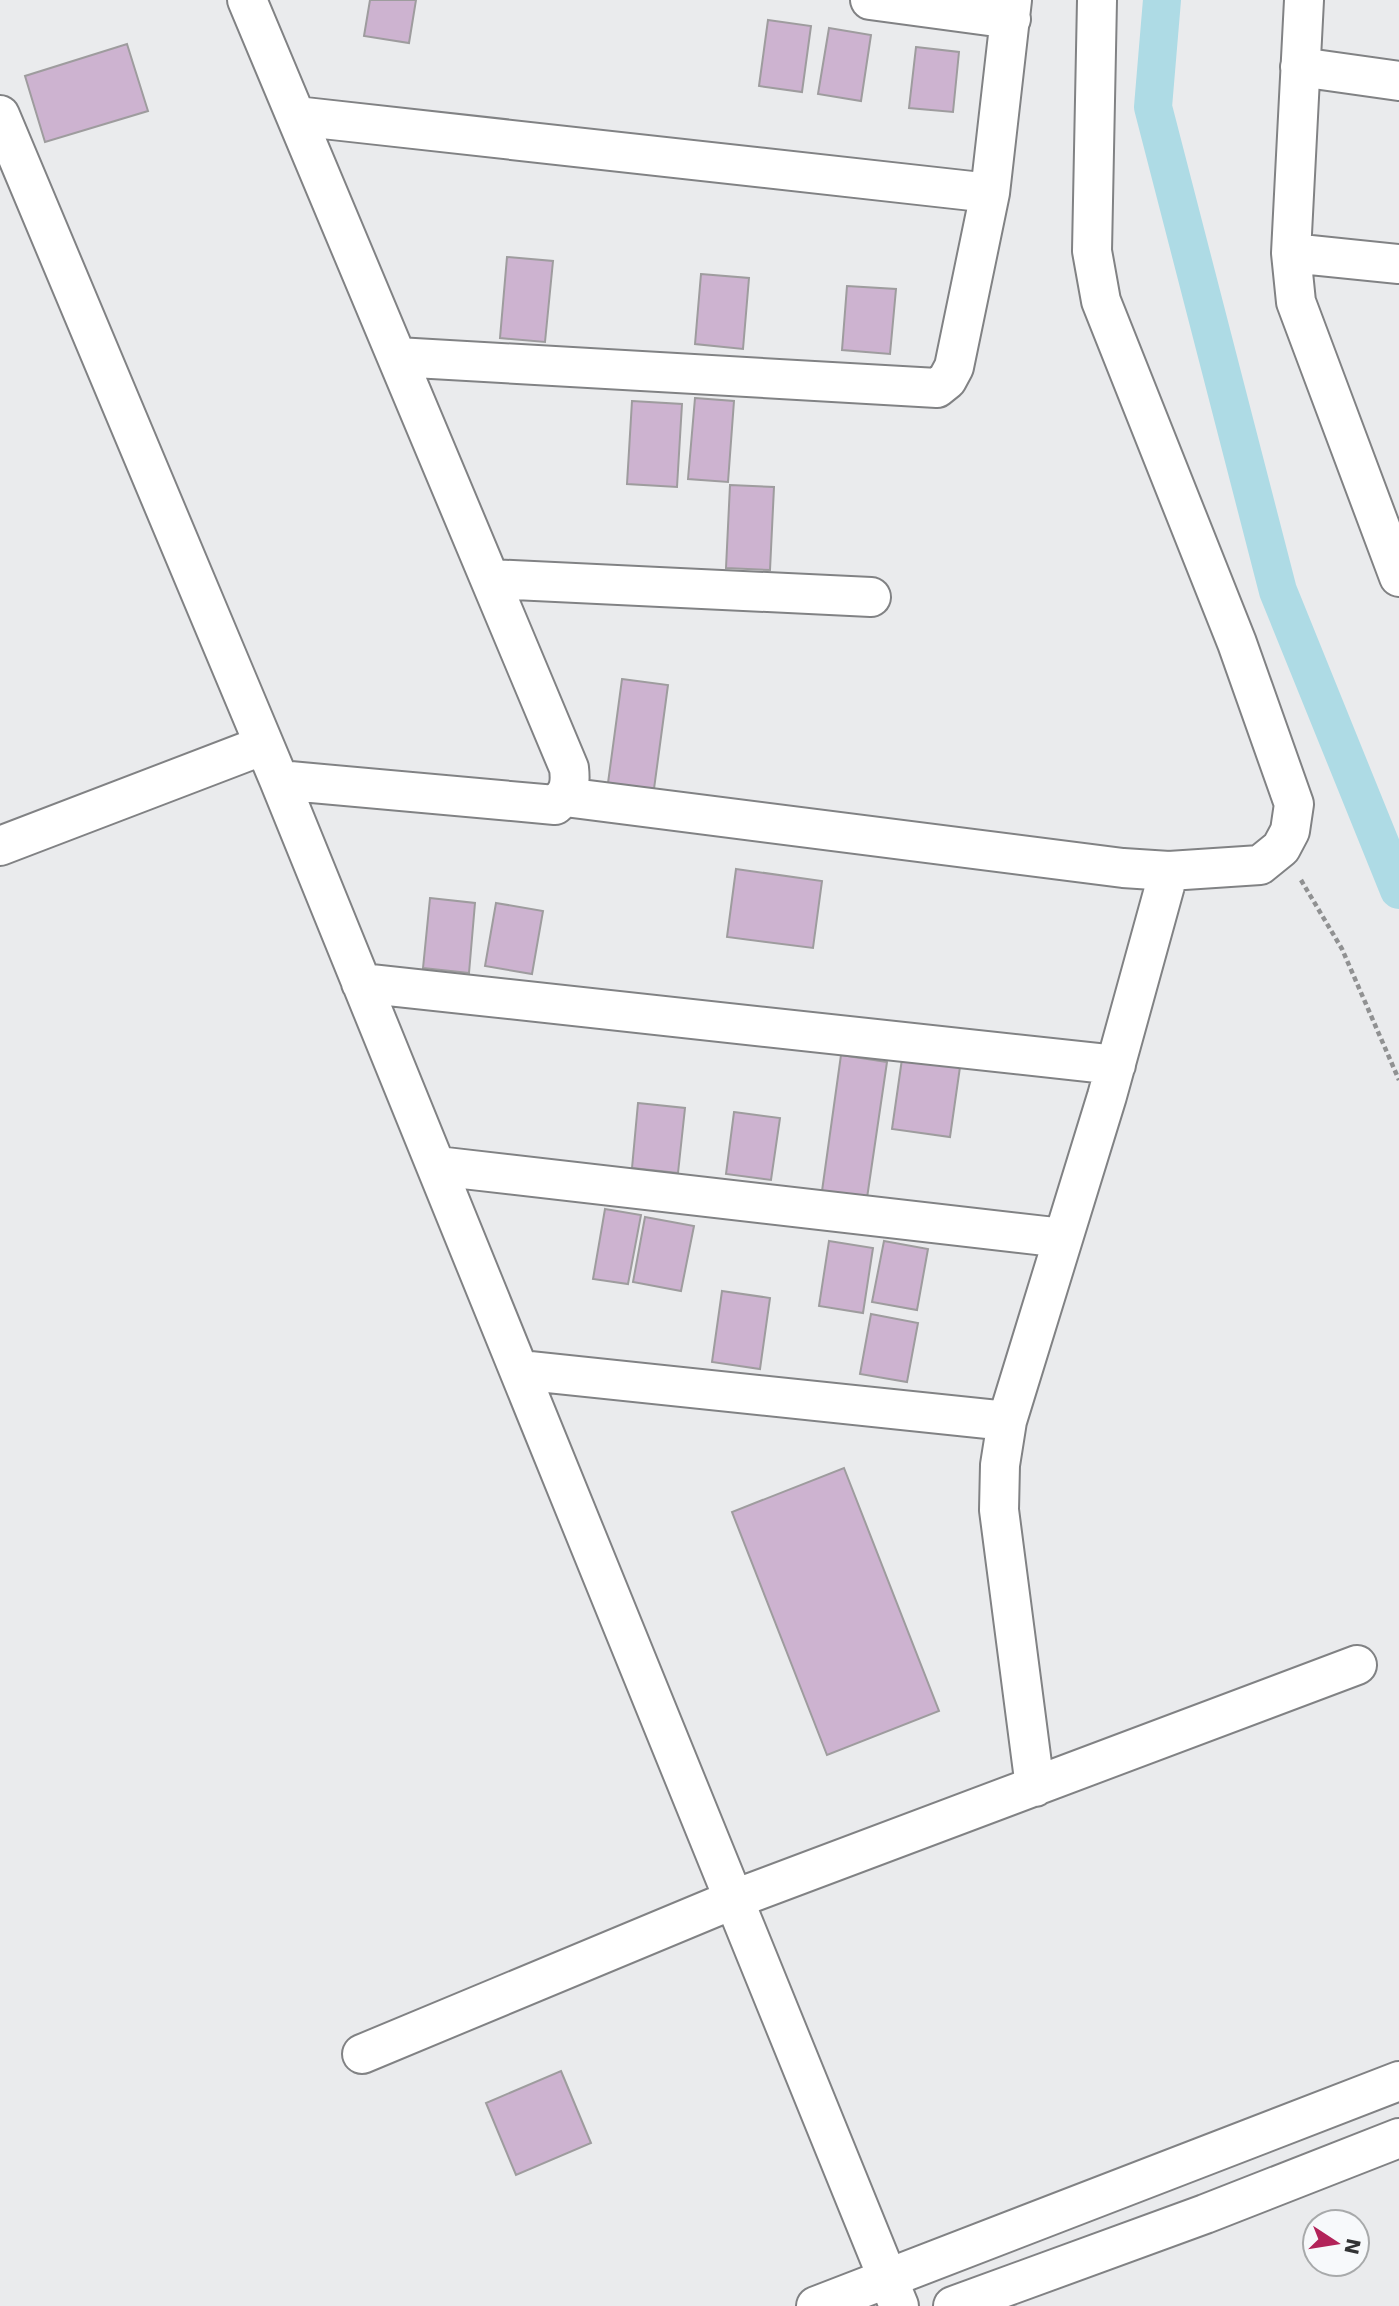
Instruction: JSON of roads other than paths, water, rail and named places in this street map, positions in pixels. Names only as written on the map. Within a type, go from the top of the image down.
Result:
[{"type":"street","points":[[247,0],[569,768],[570,783],[565,797],[555,805],[279,780]]},
{"type":"street","points":[[397,357],[937,388],[947,380],[954,367],[990,193],[1012,10],[870,0]]},
{"type":"street","points":[[565,797],[1123,868],[1170,871],[1260,865],[1282,848],[1290,831],[1294,804],[1237,643],[1101,301],[1091,251],[1097,0]]},
{"type":"street","points":[[1304,0],[1291,253],[1296,302],[1387,521],[1399,577]]},
{"type":"street","points":[[1300,68],[1399,81]]},
{"type":"street","points":[[0,115],[279,780],[520,1370],[732,1900],[895,2292]]},
{"type":"street","points":[[296,116],[990,193]]},
{"type":"street","points":[[1291,253],[1399,264]]},
{"type":"street","points":[[490,579],[871,597]]},
{"type":"street","points":[[0,846],[264,746]]},
{"type":"street","points":[[1035,1787],[999,1510],[1000,1465],[1007,1421],[1116,1065],[1170,871]]},
{"type":"street","points":[[361,983],[1116,1065]]},
{"type":"street","points":[[437,1166],[1063,1238]]},
{"type":"street","points":[[520,1370],[1007,1421]]},
{"type":"street","points":[[362,2053],[732,1900],[1357,1665]]},
{"type":"street","points":[[816,2306],[895,2292],[1399,2081]]},
{"type":"street","points":[[953,2306],[1205,2214],[1399,2138]]},
{"type":"waterway","points":[[1162,0],[1153,107],[1278,591],[1399,890]]}]
